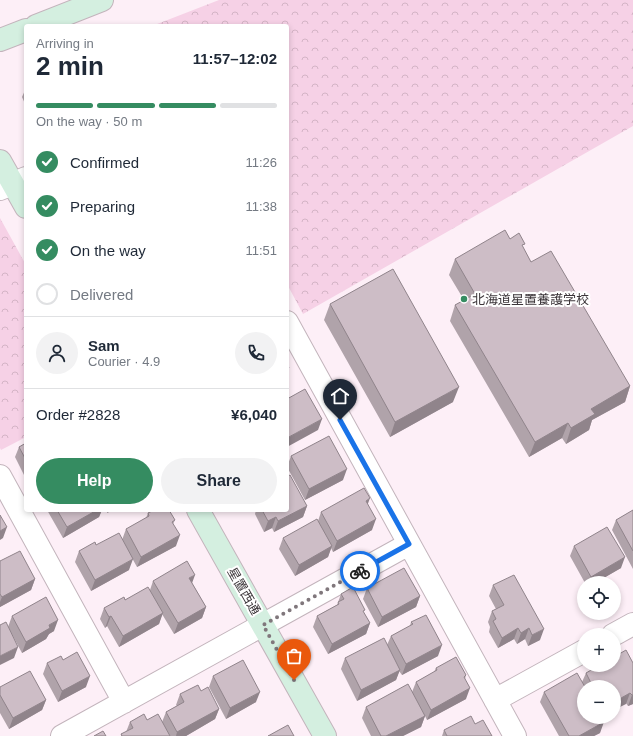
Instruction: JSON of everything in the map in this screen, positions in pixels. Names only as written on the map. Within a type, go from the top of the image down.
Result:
[{"type":"street","points":[[41,24],[102,0]]},
{"type":"street","points":[[0,40],[24,31]]},
{"type":"street","points":[[0,161],[24,203]]},
{"type":"street","points":[[289,326],[515,736]]},
{"type":"street","points":[[0,476],[124,702]]},
{"type":"street","name":"星置西通","points":[[199,512],[325,736]]},
{"type":"street","points":[[62,736],[409,544]]},
{"type":"street","points":[[621,630],[633,624]]},
{"type":"street","points":[[495,700],[577,655]]},
{"type":"green space","points":[[219,0],[633,0],[633,126],[303,314],[289,288],[289,24],[157,24]]},
{"type":"green space","points":[[0,218],[24,261],[24,438],[1,450]]},
{"type":"building","points":[[505,230],[510,239],[519,233],[525,244],[522,245],[531,262],[551,251],[630,386],[591,409],[595,414],[571,428],[568,423],[535,442],[455,305],[475,294],[455,259]]},
{"type":"building","points":[[393,269],[459,387],[395,422],[330,304]]},
{"type":"building","points":[[305,389],[322,419],[289,437],[289,398]]},
{"type":"building","points":[[329,436],[347,469],[309,489],[291,456]]},
{"type":"building","points":[[24,444],[24,456],[19,447]]},
{"type":"building","points":[[290,475],[307,506],[278,521],[276,517],[268,521],[263,512],[289,512]]},
{"type":"building","points":[[364,488],[370,498],[366,501],[376,519],[337,541],[321,512]]},
{"type":"building","points":[[633,510],[633,551],[616,520]]},
{"type":"building","points":[[58,512],[93,512],[67,527]]},
{"type":"building","points":[[170,512],[175,520],[172,522],[180,535],[141,557],[126,529],[149,516],[148,513]]},
{"type":"building","points":[[0,515],[7,527],[0,531]]},
{"type":"building","points":[[317,519],[332,546],[299,565],[283,538]]},
{"type":"building","points":[[607,527],[625,557],[590,576],[574,546]]},
{"type":"building","points":[[119,533],[133,559],[95,580],[79,551],[95,542],[96,545]]},
{"type":"building","points":[[20,551],[35,579],[2,597],[0,594],[0,561]]},
{"type":"building","points":[[187,561],[195,575],[189,578],[206,607],[178,623],[153,581]]},
{"type":"building","points":[[404,568],[420,596],[382,617],[367,588]]},
{"type":"building","points":[[514,575],[544,629],[532,635],[529,628],[521,633],[518,628],[502,638],[493,621],[496,619],[492,611],[504,605],[493,585]]},
{"type":"building","points":[[148,587],[163,613],[123,636],[111,616],[109,617],[104,608],[124,597],[125,600]]},
{"type":"building","points":[[353,587],[365,610],[363,611],[370,623],[332,644],[317,616],[339,604],[338,602],[344,599],[341,594]]},
{"type":"building","points":[[46,597],[58,620],[49,625],[50,628],[26,642],[12,616]]},
{"type":"building","points":[[426,615],[442,645],[406,664],[391,636],[413,624],[411,622]]},
{"type":"building","points":[[6,622],[18,647],[0,656],[0,625]]},
{"type":"building","points":[[384,638],[400,670],[361,690],[345,658]]},
{"type":"building","points":[[626,650],[633,663],[633,695],[630,693],[621,698],[621,680],[590,680],[586,673],[621,672],[621,653]]},
{"type":"building","points":[[77,652],[90,676],[62,691],[47,663],[61,656],[63,660]]},
{"type":"building","points":[[456,657],[466,675],[464,677],[470,688],[431,710],[416,682],[437,670],[436,668]]},
{"type":"building","points":[[243,660],[260,692],[230,708],[213,676]]},
{"type":"building","points":[[30,671],[46,700],[13,718],[0,695],[0,687]]},
{"type":"building","points":[[577,673],[581,680],[577,680],[577,724],[600,724],[579,736],[569,736],[544,692]]},
{"type":"building","points":[[408,684],[425,716],[386,736],[381,736],[366,707]]},
{"type":"building","points":[[198,685],[201,691],[208,687],[219,709],[177,732],[166,712],[184,702],[180,694]]},
{"type":"building","points":[[144,714],[147,720],[158,714],[170,736],[122,736],[121,734],[133,728],[130,722]]},
{"type":"building","points":[[471,716],[475,724],[483,720],[492,736],[447,736],[444,730]]},
{"type":"building","points":[[288,725],[294,736],[268,736]]},
{"type":"building","points":[[103,731],[106,736],[94,736]]},
{"type":"way so far","points":[[294,680],[263,625],[360,571]]},
{"type":"place","name":"北海道星置養護学校","points":[[464,299]]},
{"type":"route","points":[[340,420],[409,544],[360,571]]}]
